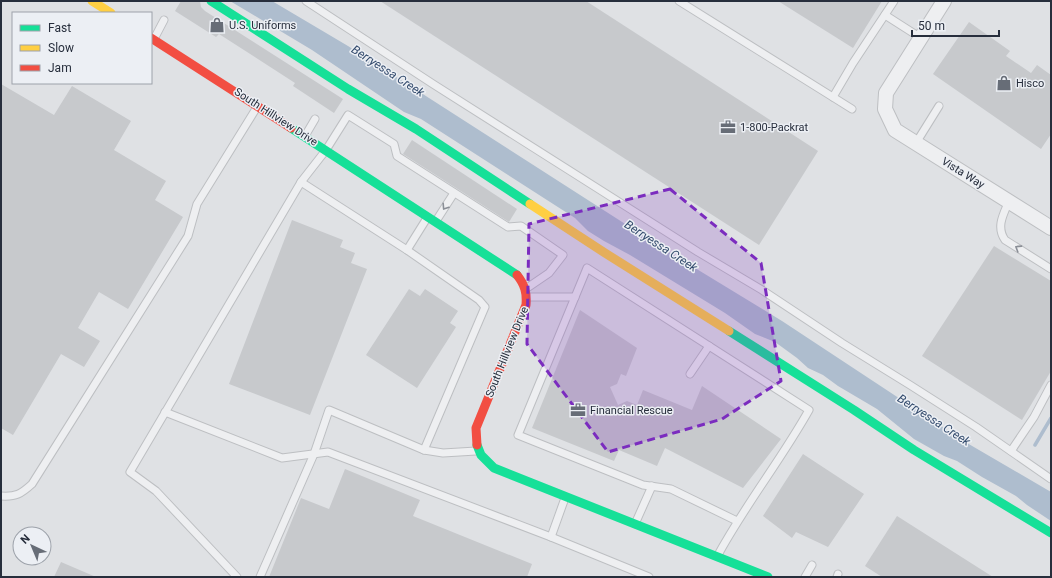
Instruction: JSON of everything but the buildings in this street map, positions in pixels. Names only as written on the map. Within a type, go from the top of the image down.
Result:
[{"type":"street","points":[[92,1],[109,12]]},
{"type":"street","points":[[211,1],[348,89],[416,129],[598,249],[854,410],[914,450],[1051,533]]},
{"type":"street","points":[[921,38],[944,1]]},
{"type":"street","name":"Vista Way","points":[[921,38],[886,93],[884,110],[895,130],[1051,228]]},
{"type":"street","name":"South Hillview Drive","points":[[152,39],[432,219],[516,274],[522,281],[527,293],[526,305],[476,428],[475,441],[478,450]]},
{"type":"street","points":[[478,450],[484,459],[494,468],[768,577]]},
{"type":"lane","points":[[306,1],[433,84],[698,252],[762,290],[1051,478]]},
{"type":"lane","points":[[679,1],[852,109]]},
{"type":"lane","points":[[833,97],[853,63],[894,1]]},
{"type":"lane","points":[[885,15],[921,38]]},
{"type":"lane","points":[[152,39],[164,20]]},
{"type":"lane","points":[[1,496],[12,497],[23,492],[32,484],[188,236],[197,204],[258,106]]},
{"type":"lane","points":[[916,143],[939,106]]},
{"type":"lane","points":[[237,577],[156,491],[130,472],[301,182],[326,150],[348,115],[394,144],[397,156],[508,227],[521,226],[563,255],[549,273],[527,293]]},
{"type":"lane","points":[[305,136],[315,119]]},
{"type":"lane","points":[[301,182],[407,250],[479,300],[485,307],[424,450]]},
{"type":"lane","points":[[407,250],[454,193]]},
{"type":"lane","points":[[1009,201],[1000,223],[1001,234],[1005,240],[1051,269]]},
{"type":"lane","points":[[717,557],[737,521],[799,429],[809,410],[587,268],[518,434],[643,485],[671,489],[737,521]]},
{"type":"lane","points":[[527,293],[575,297]]},
{"type":"lane","points":[[690,374],[709,346]]},
{"type":"lane","points":[[1011,451],[1034,417],[1051,385]]},
{"type":"lane","points":[[260,577],[314,454],[329,410],[424,450],[443,453],[478,450]]},
{"type":"lane","points":[[165,412],[282,458],[328,452],[551,537],[649,577]]},
{"type":"lane","points":[[635,524],[652,486]]},
{"type":"lane","points":[[551,537],[565,496]]},
{"type":"lane","points":[[805,577],[812,565]]},
{"type":"highlighted area","points":[[670,189],[761,263],[781,381],[722,419],[608,452],[527,344],[529,224]]},
{"type":"water","points":[[230,1],[272,1],[348,46],[672,254],[782,321],[967,443],[1051,492],[1051,521],[1016,496],[957,461],[944,456],[914,439],[877,409],[838,386],[823,375],[808,368],[775,342],[755,334],[725,313],[588,231],[575,218],[421,119],[404,112],[312,50]]},
{"type":"waterway","points":[[1035,445],[1051,418]]},
{"type":"traffic: fast","points":[[211,1],[348,89],[416,129],[530,204]]},
{"type":"traffic: fast","points":[[291,128],[517,275]]},
{"type":"traffic: fast","points":[[729,331],[914,450],[1051,533]]},
{"type":"traffic: fast","points":[[477,445],[481,455],[494,468],[768,577]]},
{"type":"traffic: slow","points":[[92,1],[109,12]]},
{"type":"traffic: slow","points":[[530,204],[729,331]]},
{"type":"traffic: jam","points":[[152,39],[291,128]]},
{"type":"traffic: jam","points":[[477,445],[476,428],[526,305],[525,289],[517,275]]},
{"type":"place","name":"U.S. Uniforms","points":[[217,25]]},
{"type":"place","name":"Hisco","points":[[1004,83]]},
{"type":"place","name":"1-800-Packrat","points":[[728,127]]},
{"type":"place","name":"Financial Rescue","points":[[578,410]]},
{"type":"water label","name":"Berryessa Creek","points":[[388,71]]},
{"type":"water label","name":"Berryessa Creek","points":[[661,246]]},
{"type":"water label","name":"Berryessa Creek","points":[[934,420]]}]
